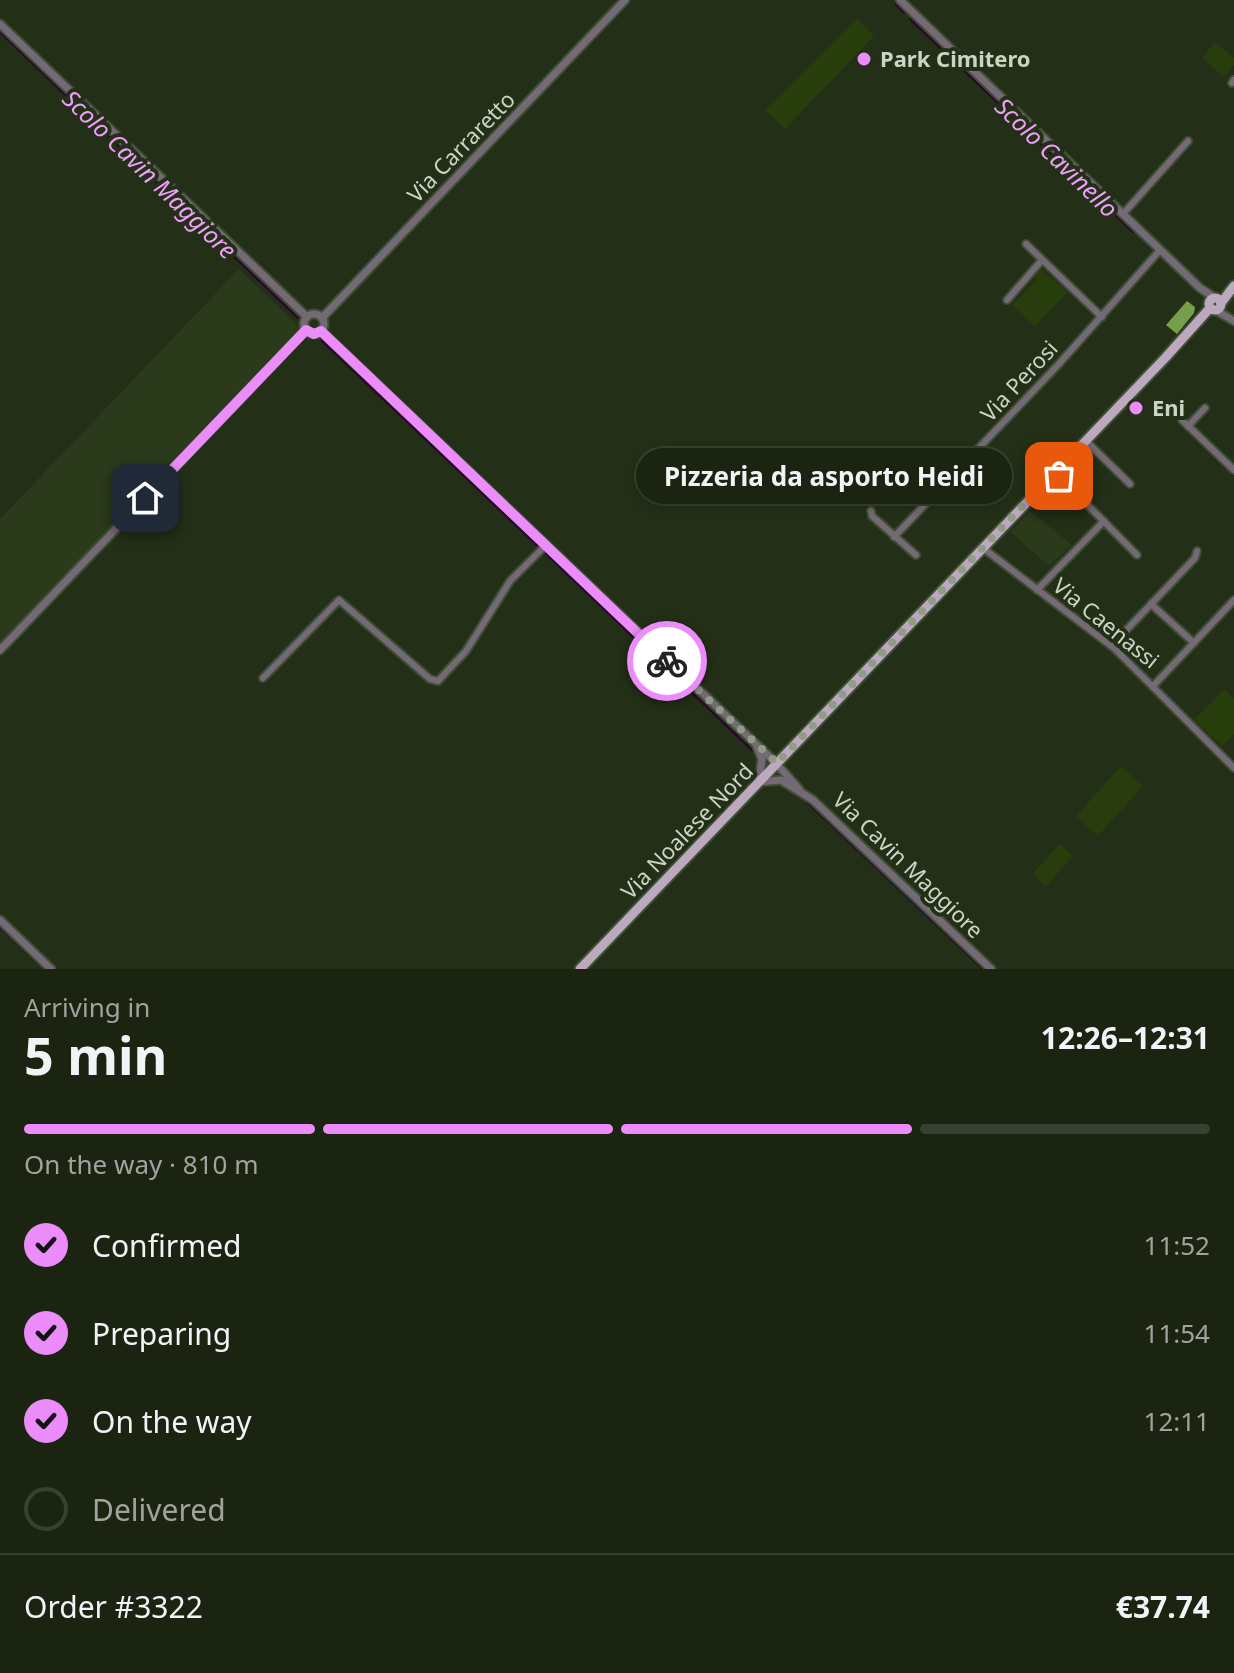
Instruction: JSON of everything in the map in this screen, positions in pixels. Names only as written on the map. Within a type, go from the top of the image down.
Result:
[{"type":"main road","points":[[1215,304],[1233,286]]},
{"type":"main road","name":"Via Noalese Nord","points":[[580,969],[1215,304]]},
{"type":"street","name":"Via Carraretto","points":[[322,318],[625,0]]},
{"type":"street","points":[[900,0],[1234,321]]},
{"type":"street","points":[[0,24],[307,317]]},
{"type":"street","points":[[1123,214],[1188,141]]},
{"type":"street","points":[[1026,244],[1102,317]]},
{"type":"street","name":"Via Perosi","points":[[894,537],[1102,317],[1160,250]]},
{"type":"street","points":[[1007,300],[1042,260]]},
{"type":"street","points":[[306,330],[314,334],[321,331],[322,318],[315,314],[307,317]]},
{"type":"street","points":[[0,650],[306,330],[307,317]]},
{"type":"street","name":"Via Cavin Maggiore","points":[[321,331],[542,549],[991,969]]},
{"type":"street","points":[[1188,426],[1205,408]]},
{"type":"street","points":[[1181,414],[1188,426],[1234,470]]},
{"type":"street","points":[[1086,441],[1130,484]]},
{"type":"street","points":[[1055,472],[1137,555]]},
{"type":"street","points":[[871,511],[872,516],[916,555]]},
{"type":"street","points":[[1037,590],[1104,521]]},
{"type":"street","name":"Via Caenassi","points":[[983,548],[1114,648],[1234,768]]},
{"type":"street","points":[[263,678],[339,600],[430,679],[438,681],[466,651],[501,592],[542,549]]},
{"type":"street","points":[[1114,648],[1113,644],[1195,558],[1197,551]]},
{"type":"street","points":[[1154,685],[1234,600]]},
{"type":"street","points":[[1151,604],[1194,643]]},
{"type":"street","name":"Via Cavin Maggiore","points":[[755,745],[762,759],[775,765],[781,780],[799,789]]},
{"type":"street","points":[[762,759],[759,782],[781,780]]},
{"type":"street","points":[[0,920],[51,969]]},
{"type":"shaded area","points":[[857,18],[874,36],[785,129],[765,110]]},
{"type":"shaded area","points":[[1215,42],[1234,58],[1234,65],[1224,77],[1202,58]]},
{"type":"shaded area","points":[[239,269],[300,328],[0,644],[0,519]]},
{"type":"shaded area","points":[[1041,269],[1068,292],[1034,327],[1012,305],[1037,280],[1034,276]]},
{"type":"shaded area","points":[[1030,511],[1072,545],[1049,566],[1010,532]]},
{"type":"shaded area","points":[[1224,689],[1234,699],[1234,734],[1222,746],[1194,720]]},
{"type":"shaded area","points":[[1121,766],[1143,786],[1098,836],[1076,816]]},
{"type":"shaded area","points":[[1060,844],[1073,856],[1046,886],[1032,874]]},
{"type":"building","points":[[1187,301],[1195,307],[1194,313],[1177,334],[1166,325]]},
{"type":"waterway","name":"Scolo Cavinello","points":[[895,3],[904,13]]},
{"type":"waterway","name":"Scolo Cavinello","points":[[910,19],[1133,232]]},
{"type":"waterway","name":"Scolo Cavin Maggiore","points":[[0,32],[298,318]]},
{"type":"waterway","name":"Scolo Cavin Maggiore","points":[[322,341],[753,751]]},
{"type":"waterway","name":"Scolo Cavin Maggiore","points":[[807,802],[983,969]]},
{"type":"waterway","points":[[0,927],[44,969]]},
{"type":"way so far","points":[[667,661],[777,763],[1055,472],[1059,476]]},
{"type":"place","name":"Park Cimitero","points":[[864,59]]},
{"type":"place","name":"Eni","points":[[1136,408]]},
{"type":"place","name":"Pizzeria da asporto Heidi","points":[[1059,476]]},
{"type":"route","points":[[145,498],[306,330],[314,334],[321,331],[667,661]]}]
